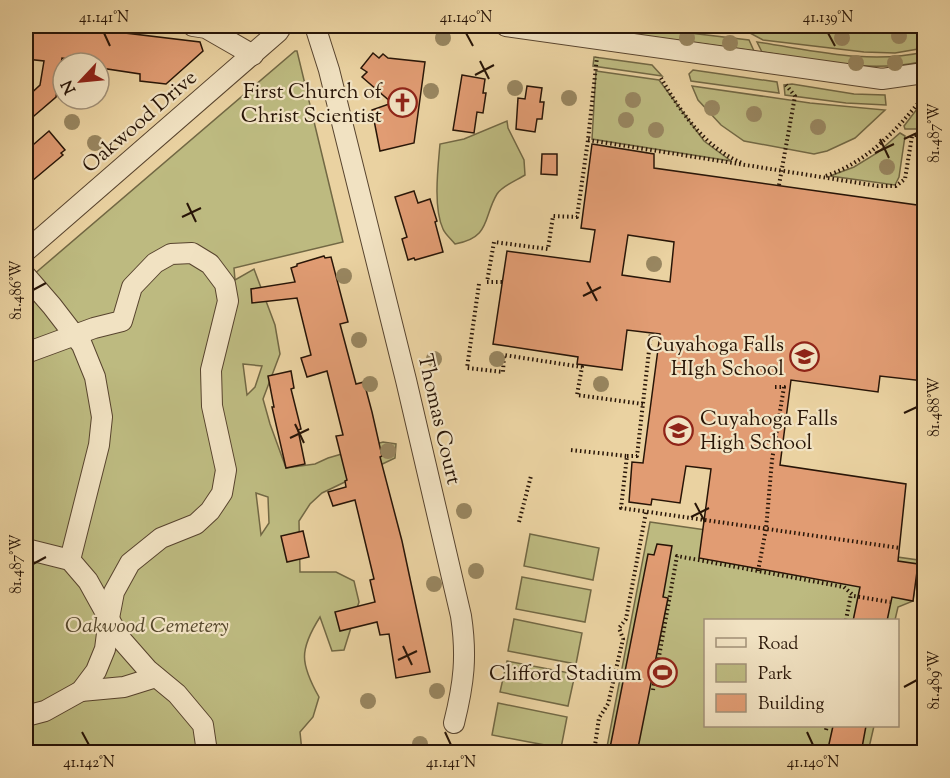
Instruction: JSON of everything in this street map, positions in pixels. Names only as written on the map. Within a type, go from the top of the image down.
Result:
[{"type":"street","points":[[193,26],[206,28],[253,55]]},
{"type":"street","name":"Oakwood Drive","points":[[26,251],[253,55],[282,26]]},
{"type":"street","name":"Thomas Court","points":[[315,26],[329,70],[406,380],[461,616],[465,643],[463,686],[454,723]]},
{"type":"street","points":[[506,26],[882,79],[924,73]]},
{"type":"street","points":[[26,353],[74,335],[122,321],[132,287],[155,263],[171,254],[192,253],[210,264],[225,284],[228,301],[211,370],[212,406],[226,470],[222,493],[210,511],[196,524],[161,538],[130,563],[114,592],[105,649],[96,671],[81,691]]},
{"type":"street","points":[[26,276],[82,345],[95,377],[102,417],[99,446],[70,560]]},
{"type":"street","points":[[26,549],[70,560],[88,582],[119,637],[156,677],[177,694],[203,725],[207,753]]},
{"type":"street","points":[[26,716],[45,711],[81,691],[124,687],[156,677]]},
{"type":"path","points":[[502,282],[487,282],[494,242],[548,249],[553,216],[577,217],[588,140],[594,69],[601,39]]},
{"type":"path","points":[[768,64],[795,96],[779,185]]},
{"type":"path","points":[[661,78],[698,131],[728,157],[747,165]]},
{"type":"path","points":[[824,177],[850,167],[879,146],[920,102]]},
{"type":"path","points":[[588,140],[878,186],[896,186],[905,179],[912,136],[922,133],[924,120]]},
{"type":"path","points":[[479,284],[467,368],[502,372],[504,355],[582,367],[577,395],[643,404]]},
{"type":"path","points":[[571,450],[637,456],[651,333]]},
{"type":"path","points":[[758,571],[766,529],[772,460],[784,387],[774,387]]},
{"type":"path","points":[[627,456],[621,508],[900,548]]},
{"type":"path","points":[[519,522],[531,476]]},
{"type":"path","points":[[594,753],[599,718],[608,704],[623,639],[619,628],[626,619],[646,512]]},
{"type":"path","points":[[653,690],[677,556],[844,587],[854,596],[890,602]]},
{"type":"path","points":[[846,619],[851,594]]},
{"type":"green space","points":[[630,26],[749,40],[754,51],[639,35]]},
{"type":"green space","points":[[665,26],[725,26],[722,30],[701,33],[678,31]]},
{"type":"green space","points":[[742,26],[924,26],[924,48],[895,53],[864,52],[763,40],[746,31]]},
{"type":"green space","points":[[757,42],[861,57],[903,56],[924,52],[924,61],[884,66],[823,62],[762,52]]},
{"type":"green space","name":"Oakwood Cemetery","points":[[297,51],[343,242],[234,268],[235,280],[254,269],[275,325],[280,354],[263,399],[286,468],[315,464],[383,442],[396,444],[395,458],[322,493],[310,504],[299,521],[300,572],[336,572],[354,581],[359,602],[344,650],[332,651],[320,617],[308,639],[305,648],[305,665],[319,697],[313,717],[300,732],[302,752],[26,752],[26,281]],"holes":[[[243,364],[262,366],[255,387],[247,395]],[[256,493],[268,497],[269,523],[261,535]]]},
{"type":"green space","points":[[594,57],[652,65],[662,76],[593,66]]},
{"type":"green space","points":[[693,70],[777,82],[779,93],[691,81],[689,74]]},
{"type":"green space","points":[[596,71],[659,80],[704,141],[731,161],[592,139]]},
{"type":"green space","points":[[792,84],[854,94],[885,95],[886,105],[846,103],[785,95],[784,85]]},
{"type":"green space","points":[[692,86],[810,103],[885,110],[855,138],[827,151],[814,154],[744,141],[721,125],[698,100]]},
{"type":"green space","points":[[923,105],[920,129],[905,129],[904,126]]},
{"type":"green space","points":[[507,121],[508,128],[524,160],[525,175],[499,191],[484,225],[475,237],[455,244],[444,231],[438,210],[440,144],[464,139]]},
{"type":"green space","points":[[900,133],[905,136],[899,177],[895,185],[830,176],[854,167],[877,153]]},
{"type":"green space","name":"Clifford Stadium","points":[[650,522],[918,560],[913,601],[898,607],[895,619],[704,619],[704,727],[874,727],[868,752],[606,752]]},
{"type":"green space","points":[[530,534],[599,548],[593,580],[524,566]]},
{"type":"green space","points":[[522,577],[591,590],[585,622],[516,609]]},
{"type":"green space","points":[[514,619],[582,633],[576,664],[508,651]]},
{"type":"green space","points":[[507,661],[575,674],[568,706],[500,692]]},
{"type":"green space","points":[[498,703],[567,717],[561,748],[492,735]]},
{"type":"building","points":[[26,26],[118,26],[117,32],[200,42],[203,51],[166,84],[140,81],[140,74],[111,70],[111,51],[51,51],[51,101],[34,116],[26,105],[26,98],[40,85],[44,61],[26,59]]},
{"type":"building","name":"First Church of Christ Scientist","points":[[373,53],[379,58],[383,54],[388,58],[425,62],[414,143],[380,151],[372,110],[392,103],[362,77],[367,72],[361,68]]},
{"type":"building","points":[[462,75],[485,79],[483,93],[486,93],[483,113],[477,112],[474,133],[453,130]]},
{"type":"building","points":[[527,86],[542,88],[540,102],[544,102],[542,119],[537,119],[535,132],[516,129],[518,98],[525,99]]},
{"type":"building","points":[[49,131],[65,150],[61,153],[63,155],[26,186],[26,151]]},
{"type":"building","name":"Cuyahoga Falls High School","points":[[592,144],[654,154],[654,168],[924,206],[924,381],[880,376],[878,392],[791,380],[780,465],[906,484],[898,561],[918,564],[913,601],[892,597],[887,619],[853,619],[860,587],[699,558],[711,469],[686,466],[680,503],[652,499],[651,505],[629,502],[632,462],[643,463],[660,334],[627,330],[622,370],[577,364],[578,357],[493,344],[507,251],[590,262],[595,230],[581,228]],"holes":[[[628,235],[674,242],[670,282],[622,275]]]},
{"type":"building","points":[[542,154],[557,154],[557,175],[541,174]]},
{"type":"building","points":[[414,191],[418,203],[430,199],[443,252],[408,260],[402,239],[407,237],[395,197]]},
{"type":"building","points":[[324,256],[325,258],[331,257],[348,322],[340,324],[356,384],[364,382],[372,412],[382,456],[380,457],[402,541],[430,672],[396,678],[389,634],[380,635],[377,622],[340,631],[335,612],[375,602],[370,580],[374,579],[355,500],[333,506],[328,492],[346,487],[345,481],[347,480],[336,436],[343,435],[327,371],[307,377],[301,358],[311,355],[297,298],[252,303],[251,289],[295,282],[291,268]]},
{"type":"building","points":[[291,371],[294,388],[291,389],[301,429],[298,430],[305,464],[286,468],[272,407],[274,407],[268,376]]},
{"type":"building","points":[[303,531],[309,557],[287,562],[281,536]]},
{"type":"building","points":[[657,544],[672,546],[663,597],[668,598],[637,753],[609,753],[648,554],[654,555]]},
{"type":"building","points":[[833,727],[866,727],[861,753],[827,753]]},
{"type":"place","name":"First Church of Christ Scientist","points":[[403,103]]},
{"type":"place","name":"Cuyahoga Falls HIgh School","points":[[805,356]]},
{"type":"place","name":"Cuyahoga Falls High School","points":[[679,430]]},
{"type":"place","name":"Clifford Stadium","points":[[663,673]]}]
